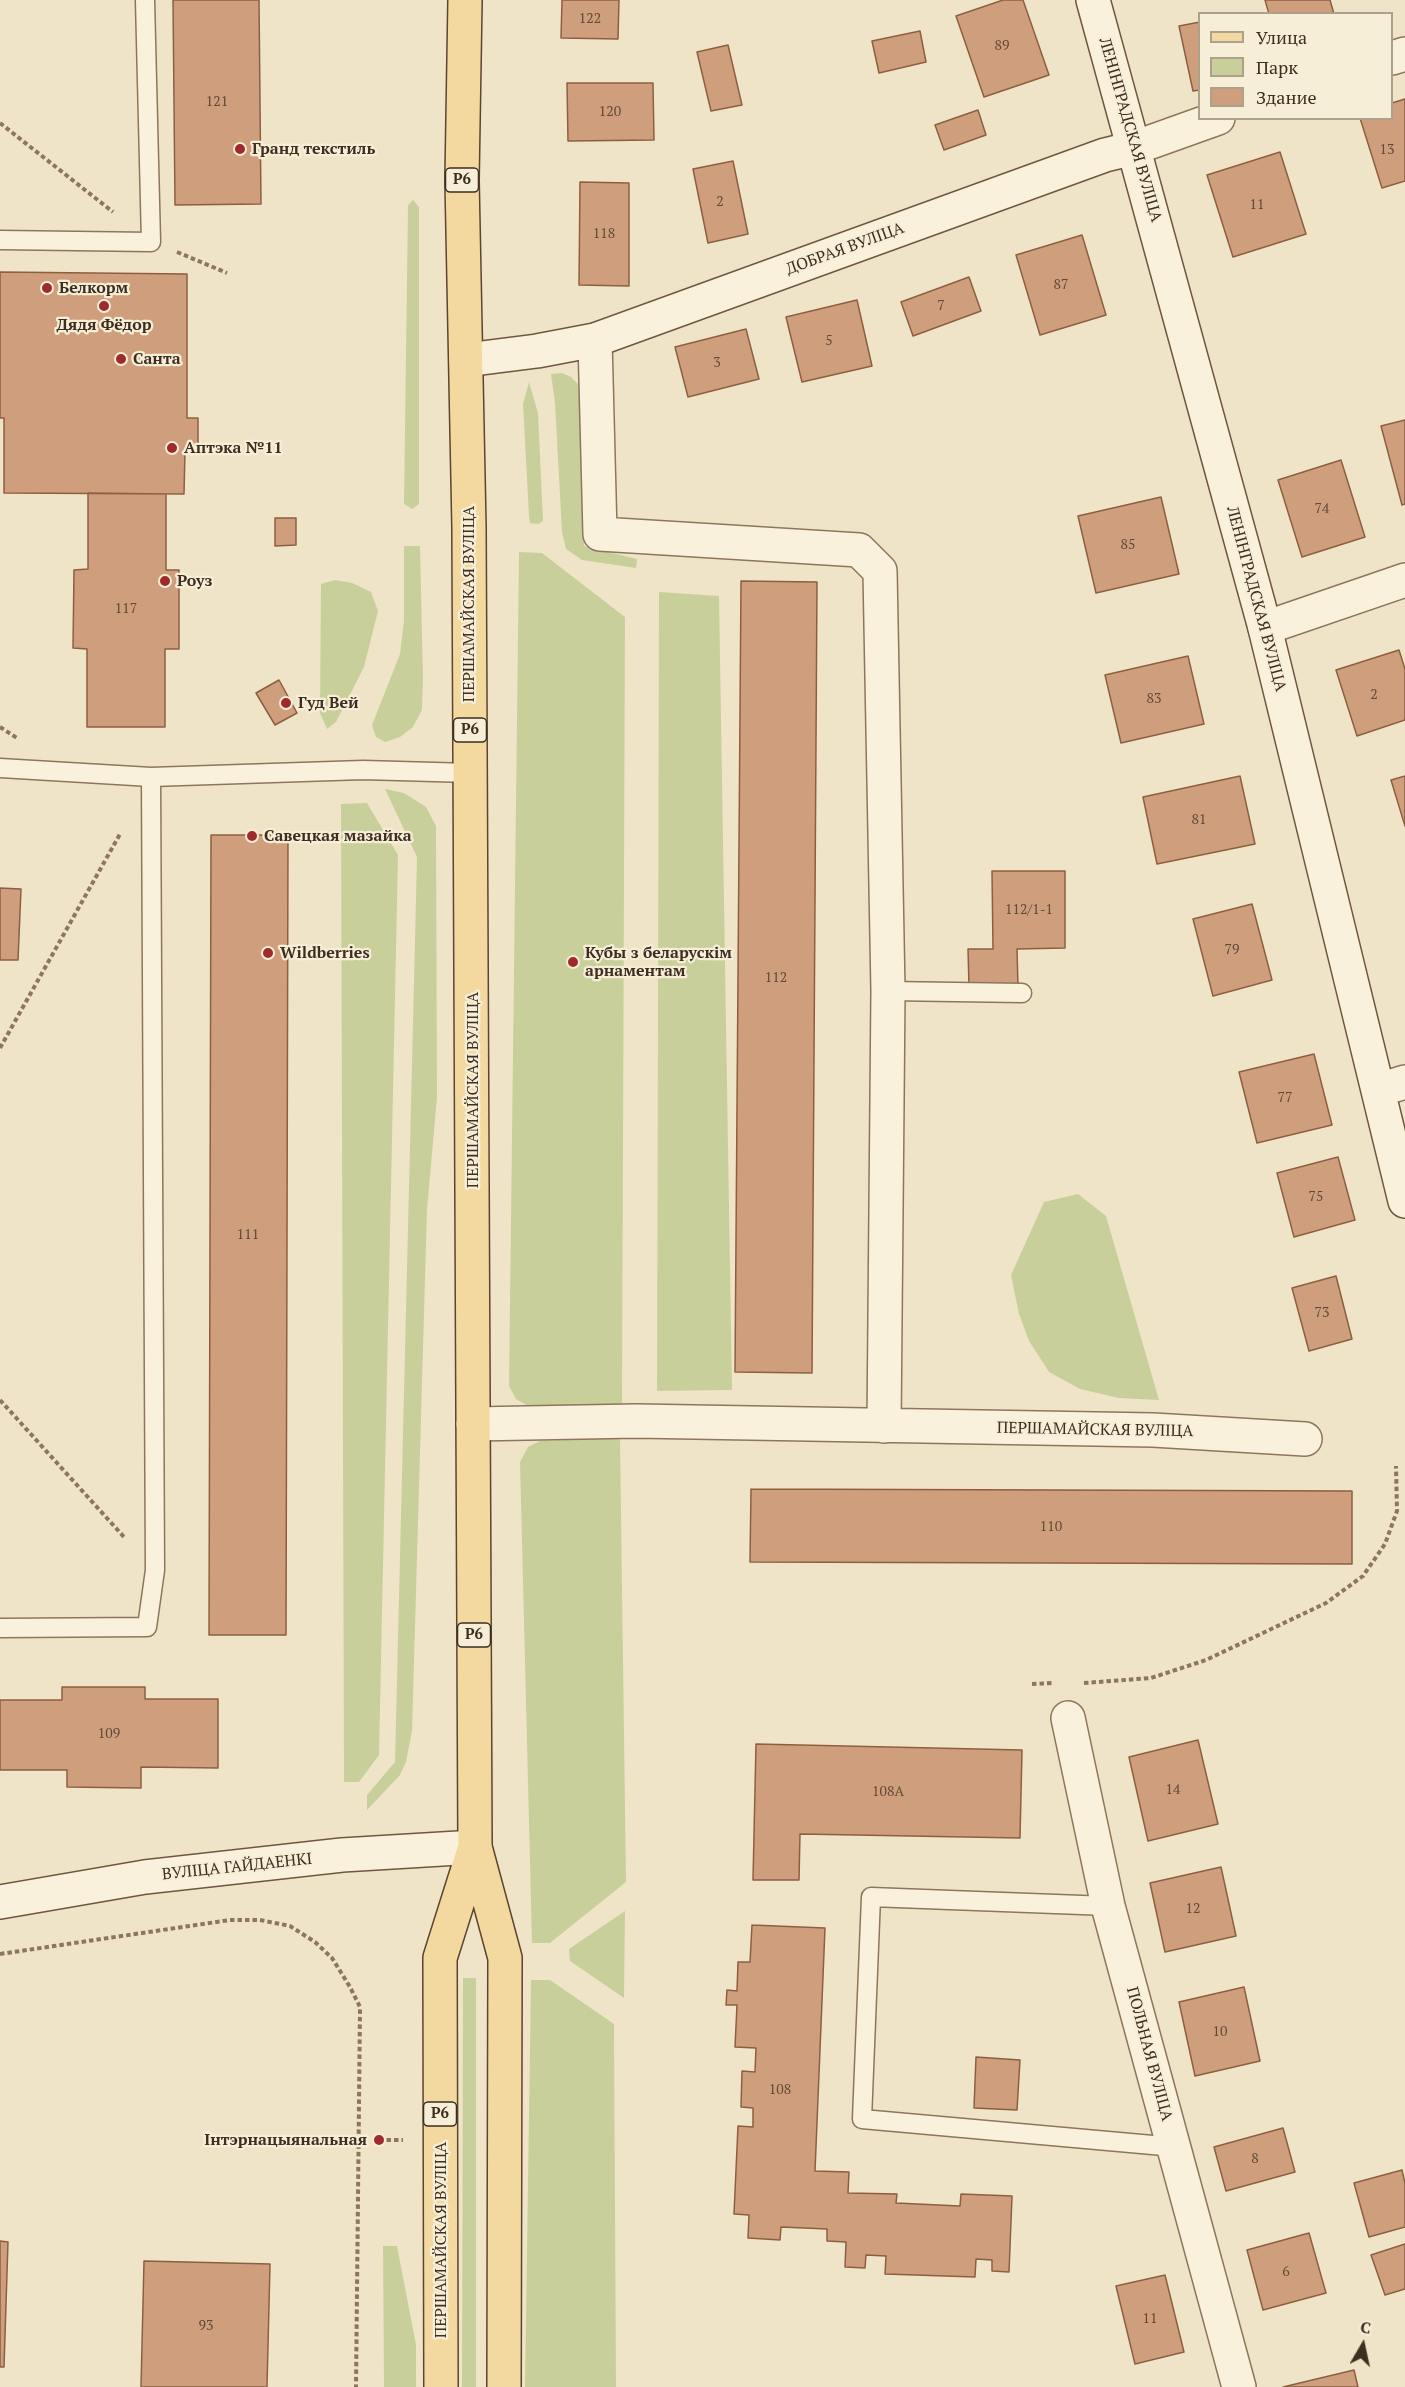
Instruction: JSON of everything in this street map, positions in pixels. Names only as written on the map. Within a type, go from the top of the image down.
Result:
[{"type":"main road","name":"ПЕРШАМАЙСКАЯ ВУЛІЦА","points":[[465,0],[462,180],[470,773],[475,1847],[505,1958],[504,2387]]},
{"type":"main road","name":"ПЕРШАМАЙСКАЯ ВУЛІЦА","points":[[441,2387],[440,1958],[475,1847]]},
{"type":"street","name":"ЛЕНІНГРАДСКАЯ ВУЛІЦА","points":[[1093,0],[1392,1086],[1405,1201]]},
{"type":"street","name":"ДОБРАЯ ВУЛІЦА","points":[[466,360],[537,351],[595,340],[1105,155],[1134,148],[1212,120]]},
{"type":"street","points":[[595,340],[600,534],[859,550],[880,571],[888,991],[884,1426]]},
{"type":"street","points":[[1265,628],[1405,580]]},
{"type":"street","name":"ПЕРШАМАЙСКАЯ ВУЛІЦА","points":[[473,1424],[636,1421],[1153,1430],[1305,1439]]},
{"type":"street","name":"ПОЛЬНАЯ ВУЛІЦА","points":[[1068,1718],[1108,1906],[1239,2387]]},
{"type":"street","name":"ВУЛІЦА ГАЙДАЕНКІ","points":[[0,1902],[146,1877],[342,1855],[475,1847]]},
{"type":"lane","points":[[0,240],[151,242],[145,0]]},
{"type":"lane","points":[[0,768],[151,777],[363,770],[470,773]]},
{"type":"lane","points":[[0,1629],[147,1627],[155,1570],[151,777]]},
{"type":"lane","points":[[888,991],[1022,993]]},
{"type":"lane","points":[[1108,1906],[871,1897],[862,2120],[1175,2147]]},
{"type":"path","points":[[0,123],[151,242],[227,273]]},
{"type":"path","points":[[0,726],[22,741]]},
{"type":"path","points":[[0,1048],[122,829]]},
{"type":"path","points":[[0,1400],[155,1570]]},
{"type":"path","points":[[1074,1683],[1151,1678],[1206,1660],[1326,1603],[1363,1576],[1385,1544],[1397,1511],[1396,1466]]},
{"type":"path","points":[[1032,1683],[1063,1683]]},
{"type":"path","points":[[0,1954],[230,1920],[260,1920],[290,1926],[315,1942],[332,1958],[360,2007],[356,2387]]},
{"type":"green space","points":[[413,200],[419,207],[419,504],[412,509],[404,504],[408,205]]},
{"type":"green space","points":[[562,373],[571,377],[581,387],[584,546],[637,559],[636,568],[582,560],[566,549],[562,532],[555,403],[551,374]]},
{"type":"green space","points":[[529,382],[538,413],[543,521],[538,524],[530,523],[529,516],[523,404]]},
{"type":"green space","points":[[404,546],[420,546],[422,710],[413,727],[400,737],[385,742],[376,737],[372,725],[400,654],[404,621]]},
{"type":"green space","points":[[519,552],[542,553],[625,617],[622,1408],[530,1407],[516,1399],[509,1386]]},
{"type":"green space","points":[[335,580],[352,583],[371,592],[378,611],[364,667],[336,722],[327,729],[320,713],[321,584]]},
{"type":"green space","points":[[659,592],[719,596],[732,1390],[657,1391]]},
{"type":"green space","points":[[385,789],[404,793],[426,807],[436,826],[437,1097],[427,1210],[412,1731],[406,1762],[400,1775],[367,1810],[367,1795],[395,1762],[417,857]]},
{"type":"green space","points":[[367,803],[398,855],[379,1755],[359,1782],[344,1782],[341,804]]},
{"type":"green space","points":[[1078,1194],[1106,1216],[1159,1400],[1119,1398],[1080,1389],[1049,1372],[1029,1341],[1019,1314],[1011,1275],[1044,1202]]},
{"type":"green space","points":[[620,1438],[626,1882],[550,1943],[532,1943],[520,1462],[528,1447],[540,1441]]},
{"type":"green space","points":[[625,1911],[624,1998],[570,1961],[569,1949]]},
{"type":"green space","points":[[463,1978],[476,1978],[476,2387],[462,2387]]},
{"type":"green space","points":[[531,1980],[550,1980],[614,2024],[616,2387],[525,2387]]},
{"type":"green space","points":[[383,2246],[397,2246],[416,2345],[416,2387],[384,2387]]},
{"type":"building","points":[[173,0],[259,0],[261,204],[175,205]]},
{"type":"building","points":[[562,0],[619,0],[618,39],[561,38]]},
{"type":"building","points":[[1003,0],[1023,0],[1049,75],[984,97],[956,16]]},
{"type":"building","points":[[1265,0],[1330,0],[1333,12],[1268,12]]},
{"type":"building","points":[[1198,22],[1198,90],[1193,91],[1179,26]]},
{"type":"building","points":[[920,31],[926,62],[879,73],[872,41]]},
{"type":"building","points":[[728,45],[742,105],[711,111],[697,52]]},
{"type":"building","points":[[567,83],[653,83],[654,140],[568,141]]},
{"type":"building","points":[[1405,99],[1405,181],[1382,188],[1361,120],[1393,120],[1393,103]]},
{"type":"building","points":[[978,110],[986,135],[944,150],[935,125]]},
{"type":"building","points":[[1280,152],[1306,234],[1233,257],[1207,175]]},
{"type":"building","points":[[733,161],[748,234],[708,243],[693,169]]},
{"type":"building","points":[[580,182],[629,183],[629,286],[579,285]]},
{"type":"building","points":[[1082,235],[1106,315],[1040,335],[1016,255]]},
{"type":"building","points":[[0,272],[187,274],[187,418],[198,418],[198,450],[185,450],[184,494],[4,493],[4,418],[0,418]]},
{"type":"building","points":[[969,277],[981,311],[913,336],[901,302]]},
{"type":"building","points":[[857,300],[872,366],[802,382],[786,317]]},
{"type":"building","points":[[746,329],[759,379],[688,397],[675,347]]},
{"type":"building","points":[[1405,420],[1405,504],[1402,505],[1381,426]]},
{"type":"building","points":[[1341,460],[1365,537],[1302,557],[1278,480]]},
{"type":"building","points":[[88,493],[166,494],[166,570],[179,570],[179,649],[165,649],[165,727],[87,727],[87,649],[73,648],[74,570],[88,569]]},
{"type":"building","points":[[1161,497],[1179,574],[1096,593],[1078,516]]},
{"type":"building","points":[[275,518],[296,518],[296,545],[275,546]]},
{"type":"building","points":[[741,581],[817,582],[812,1373],[735,1372]]},
{"type":"building","points":[[1399,650],[1405,669],[1405,720],[1357,736],[1336,670]]},
{"type":"building","points":[[1188,656],[1204,724],[1121,743],[1105,675]]},
{"type":"building","points":[[279,680],[297,713],[275,725],[256,693]]},
{"type":"building","points":[[1240,776],[1255,844],[1157,864],[1143,797]]},
{"type":"building","points":[[1405,776],[1405,826],[1391,780]]},
{"type":"building","points":[[211,835],[288,835],[286,1635],[209,1635]]},
{"type":"building","points":[[992,871],[1065,871],[1065,948],[1017,949],[1018,987],[969,987],[968,949],[993,949]]},
{"type":"building","points":[[0,888],[21,889],[18,960],[0,960]]},
{"type":"building","points":[[1252,904],[1272,980],[1213,996],[1193,919]]},
{"type":"building","points":[[1314,1054],[1332,1125],[1257,1143],[1239,1072]]},
{"type":"building","points":[[1338,1157],[1355,1220],[1294,1237],[1277,1173]]},
{"type":"building","points":[[1336,1276],[1352,1339],[1309,1351],[1292,1288]]},
{"type":"building","points":[[751,1489],[1352,1491],[1352,1564],[750,1562]]},
{"type":"building","points":[[62,1687],[145,1687],[145,1699],[218,1699],[218,1768],[141,1767],[141,1788],[67,1787],[67,1770],[0,1770],[0,1700],[62,1700]]},
{"type":"building","points":[[1198,1740],[1218,1824],[1148,1841],[1129,1757]]},
{"type":"building","points":[[756,1744],[1022,1750],[1020,1838],[800,1834],[799,1880],[753,1880]]},
{"type":"building","points":[[1221,1867],[1236,1936],[1165,1952],[1150,1883]]},
{"type":"building","points":[[752,1925],[825,1928],[815,2171],[849,2172],[848,2193],[897,2194],[896,2203],[960,2206],[961,2194],[1012,2196],[1009,2272],[992,2271],[992,2260],[976,2259],[975,2277],[885,2274],[886,2256],[866,2255],[865,2268],[845,2267],[846,2242],[827,2241],[827,2229],[781,2227],[780,2240],[748,2238],[749,2215],[734,2214],[738,2126],[753,2127],[753,2108],[741,2107],[742,2071],[755,2072],[756,2048],[735,2047],[737,2005],[726,2005],[727,1990],[737,1991],[738,1962],[750,1962]]},
{"type":"building","points":[[1244,1987],[1260,2061],[1195,2076],[1179,2002]]},
{"type":"building","points":[[976,2057],[1020,2060],[1017,2110],[974,2108]]},
{"type":"building","points":[[1283,2128],[1295,2172],[1226,2191],[1214,2147]]},
{"type":"building","points":[[1402,2170],[1405,2183],[1405,2227],[1369,2237],[1354,2183]]},
{"type":"building","points":[[1309,2233],[1326,2293],[1263,2310],[1247,2250]]},
{"type":"building","points":[[0,2241],[8,2242],[4,2367],[0,2367]]},
{"type":"building","points":[[1405,2244],[1405,2289],[1385,2295],[1371,2255]]},
{"type":"building","points":[[144,2261],[270,2264],[267,2387],[141,2387]]},
{"type":"building","points":[[1165,2275],[1184,2352],[1135,2364],[1116,2286]]},
{"type":"building","points":[[1354,2370],[1358,2387],[1283,2387]]},
{"type":"place","name":"Гранд текстиль","points":[[240,149]]},
{"type":"place","name":"Белкорм","points":[[47,288]]},
{"type":"place","name":"Дядя Фёдор","points":[[104,306]]},
{"type":"place","name":"Санта","points":[[121,359]]},
{"type":"place","name":"Аптэка №11","points":[[172,448]]},
{"type":"place","name":"Роуз","points":[[165,581]]},
{"type":"place","name":"Гуд Вей","points":[[286,703]]},
{"type":"place","name":"Савецкая мазайка","points":[[252,836]]},
{"type":"place","name":"Wildberries","points":[[268,953]]},
{"type":"place","name":"Кубы з беларускім арнаментам","points":[[573,962]]},
{"type":"place","name":"Інтэрнацыянальная","points":[[379,2140]]}]
